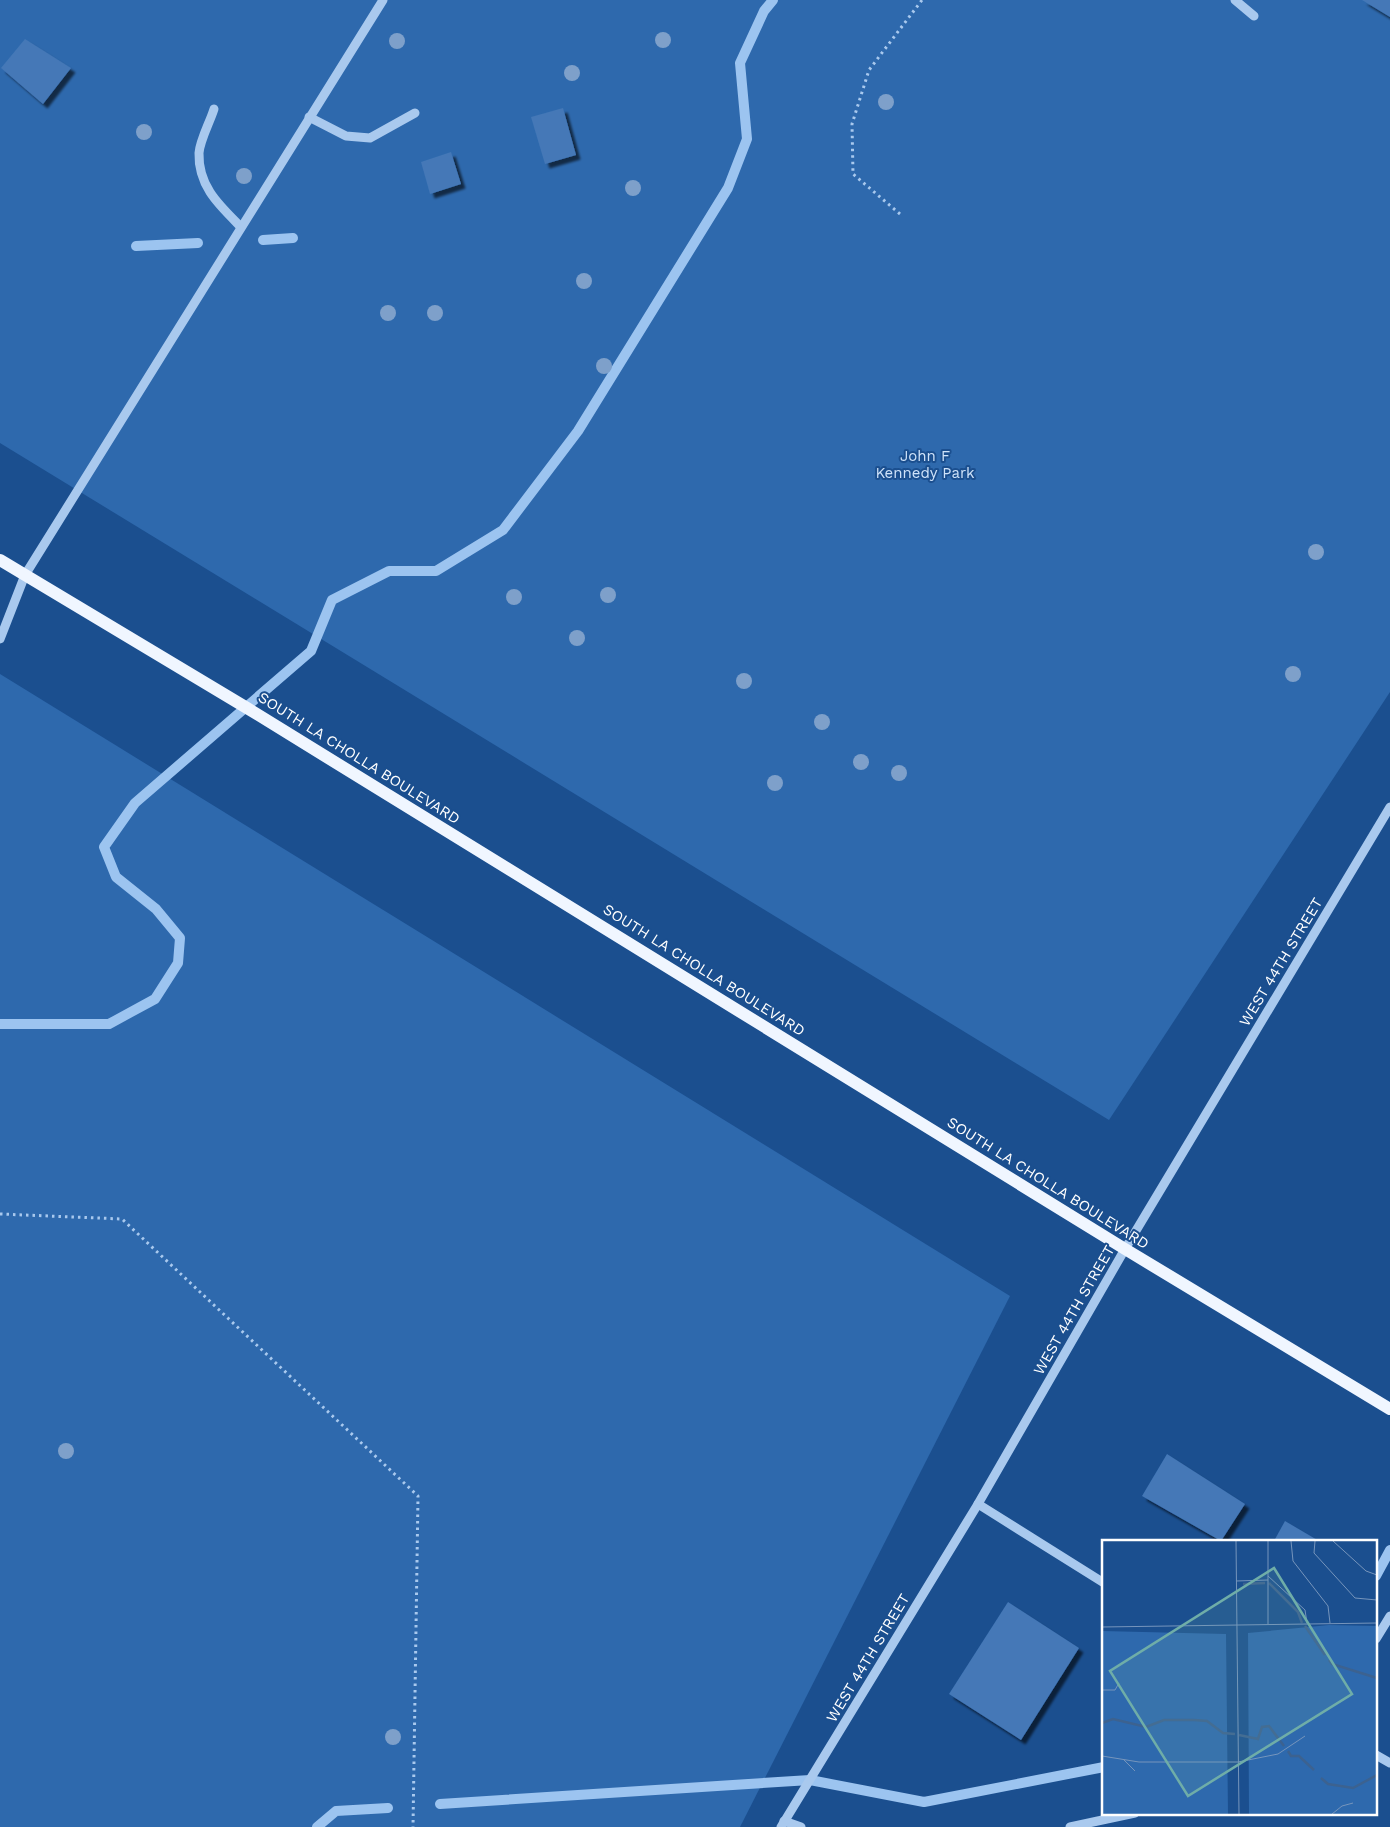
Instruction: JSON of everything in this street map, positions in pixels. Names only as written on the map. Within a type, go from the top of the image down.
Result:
[{"type":"main road","name":"SOUTH LA CHOLLA BOULEVARD","points":[[0,560],[246,708],[1125,1249],[1390,1408]]},
{"type":"street","points":[[0,639],[25,575],[240,226],[383,0]]},
{"type":"street","points":[[1235,0],[1254,16]]},
{"type":"street","points":[[214,109],[199,152],[203,177],[215,202],[240,226]]},
{"type":"street","points":[[309,117],[346,136],[370,138],[416,114]]},
{"type":"street","name":"WEST 44TH STREET","points":[[782,1824],[978,1504],[1125,1249],[1390,807]]},
{"type":"street","points":[[978,1504],[1102,1582]]},
{"type":"street","points":[[1378,1636],[1390,1616]]},
{"type":"street","points":[[1378,1756],[1390,1763]]},
{"type":"street","points":[[1070,1827],[1131,1814]]},
{"type":"street","points":[[782,1824],[802,1827]]},
{"type":"path","points":[[900,214],[853,174],[852,124],[869,70],[922,0]]},
{"type":"path","points":[[0,1214],[122,1219],[418,1496],[413,1827]]},
{"type":"green space","name":"John F Kennedy Park","points":[[0,0],[1390,0],[1390,692],[1109,1120],[0,443]]},
{"type":"green space","points":[[0,674],[1010,1296],[740,1827],[0,1827]]},
{"type":"building","points":[[1362,0],[1390,0],[1390,17]]},
{"type":"building","points":[[25,39],[71,68],[43,104],[1,68]]},
{"type":"building","points":[[563,108],[576,155],[545,164],[531,117]]},
{"type":"building","points":[[451,152],[461,184],[430,194],[421,162]]},
{"type":"building","points":[[1167,1454],[1245,1504],[1222,1540],[1219,1540],[1142,1496]]},
{"type":"building","points":[[1285,1521],[1317,1540],[1275,1540]]},
{"type":"building","points":[[1008,1602],[1079,1648],[1021,1740],[949,1694]]},
{"type":"waterway","points":[[0,1024],[109,1024],[155,999],[178,963],[180,938],[156,909],[116,877],[104,847],[135,803],[311,651],[332,600],[389,571],[436,571],[503,530],[578,431],[728,188],[747,139],[740,63],[764,11],[773,0]]},
{"type":"waterway","points":[[263,240],[293,238]]},
{"type":"waterway","points":[[136,246],[198,243]]},
{"type":"waterway","points":[[1378,1572],[1390,1550]]},
{"type":"waterway","points":[[440,1804],[810,1780],[924,1802],[1102,1767]]},
{"type":"waterway","points":[[317,1827],[336,1811],[388,1808]]}]
